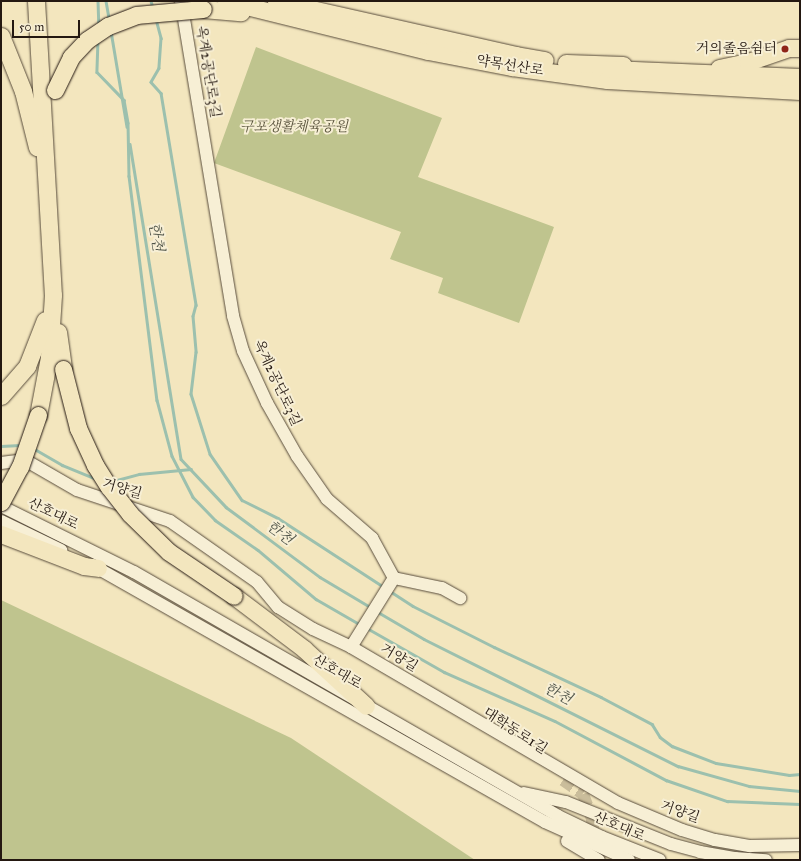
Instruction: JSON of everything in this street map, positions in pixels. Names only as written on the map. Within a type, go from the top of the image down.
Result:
[{"type":"highway","points":[[30,1],[53,295],[63,369],[78,428],[95,466],[130,514],[169,552],[234,596],[304,650],[366,706]]},
{"type":"highway","points":[[1,488],[14,464],[35,414],[46,316],[36,1]]},
{"type":"highway","name":"약목선산로","points":[[226,1],[345,31],[512,67],[607,80],[800,91]]},
{"type":"highway","name":"약목선산로","points":[[276,1],[516,55],[566,63],[610,69],[800,77]]},
{"type":"highway","points":[[41,145],[55,90],[71,57],[87,40],[108,26],[136,16],[203,10],[265,15],[345,31]]},
{"type":"highway","points":[[1,36],[23,91],[41,145]]},
{"type":"highway","points":[[566,63],[715,68],[748,62],[789,48],[800,48]]},
{"type":"highway","points":[[1,502],[20,467],[35,414],[49,357],[53,295]]},
{"type":"highway","points":[[1,396],[31,360],[46,316]]},
{"type":"highway","points":[[1,534],[84,566],[98,568]]},
{"type":"street","name":"옥계2공단로3길","points":[[181,1],[233,316],[243,351],[267,403],[297,456],[327,499],[372,538],[393,581]]},
{"type":"street","name":"거양길","points":[[1,463],[25,460],[60,481],[97,498],[115,501],[170,521],[257,582],[278,607],[313,629],[353,643],[452,707],[618,803],[646,816],[715,840],[750,846],[800,845]]},
{"type":"street","name":"산호대로","points":[[1,506],[134,572],[512,790],[582,828],[660,860]]},
{"type":"street","name":"산호대로","points":[[1,521],[98,568],[531,814],[570,834],[629,860]]},
{"type":"street","points":[[353,643],[393,581],[442,588],[460,598]]},
{"type":"street","name":"대학동로1길","points":[[452,707],[563,780]]},
{"type":"street","points":[[512,790],[566,802],[671,844],[700,852],[735,858],[766,860]]},
{"type":"street","points":[[531,814],[599,860]]},
{"type":"green space","name":"구포생활체육공원","points":[[256,47],[442,118],[418,177],[554,227],[519,323],[438,293],[443,278],[390,259],[401,232],[214,163]]},
{"type":"green space","points":[[1,600],[291,738],[475,860],[1,860]]},
{"type":"waterway","points":[[98,1],[99,25]]},
{"type":"waterway","name":"한천","points":[[106,1],[109,18]]},
{"type":"waterway","points":[[151,1],[153,8]]},
{"type":"waterway","points":[[156,19],[161,38],[159,68],[151,82],[161,93],[196,305],[193,316],[196,352],[191,394],[210,454],[242,500],[278,518],[384,587]]},
{"type":"waterway","name":"한천","points":[[111,31],[127,127]]},
{"type":"waterway","points":[[98,40],[97,72],[124,100],[128,123],[129,176],[157,400],[172,456],[193,497],[215,520],[258,550],[316,599],[361,625]]},
{"type":"waterway","name":"한천","points":[[130,144],[181,459],[226,507],[320,577],[372,608]]},
{"type":"waterway","points":[[1,446],[20,445]]},
{"type":"waterway","points":[[33,448],[62,465],[96,479]]},
{"type":"waterway","points":[[113,481],[139,474],[191,469]]},
{"type":"waterway","points":[[390,591],[413,606],[494,647],[601,697],[652,724],[660,737],[672,746],[716,763],[789,775],[800,774]]},
{"type":"waterway","name":"한천","points":[[378,612],[424,639],[678,766],[749,786],[800,791]]},
{"type":"waterway","points":[[367,628],[444,672],[555,721],[666,780],[727,801],[800,804]]},
{"type":"tunnel","points":[[563,780],[583,794],[592,819],[595,842]]},
{"type":"place","name":"거의졸음쉼터","points":[[785,49]]}]
